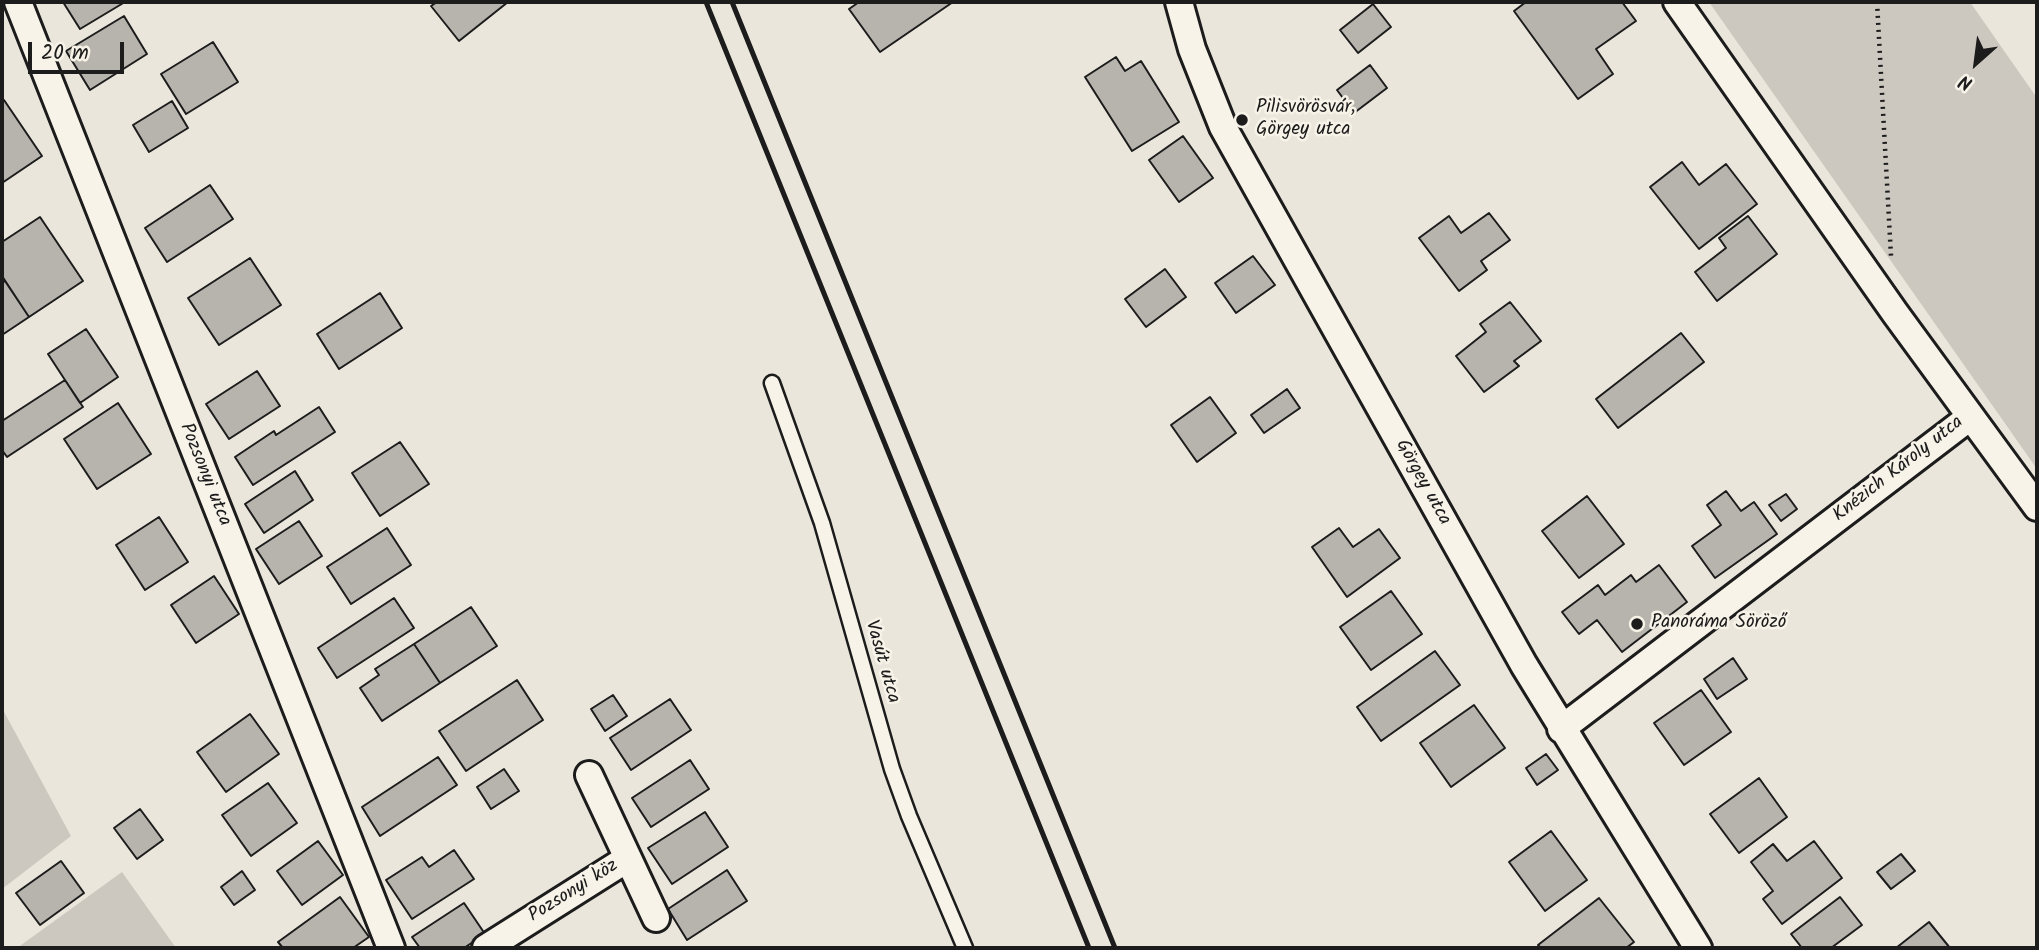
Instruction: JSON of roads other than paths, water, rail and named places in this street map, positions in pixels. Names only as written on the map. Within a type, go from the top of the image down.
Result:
[{"type":"street","name":"Pozsonyi utca","points":[[18,2],[391,948]]},
{"type":"street","name":"Görgey utca","points":[[1180,2],[1192,49],[1223,127],[1561,729],[1698,948]]},
{"type":"street","name":"Knézich Károly utca","points":[[1561,729],[1970,417],[1677,2]]},
{"type":"street","points":[[1970,417],[2037,508]]},
{"type":"street","name":"Pozsonyi köz","points":[[589,775],[656,918]]},
{"type":"street","name":"Pozsonyi köz","points":[[486,948],[627,859]]},
{"type":"lane","name":"Vasút utca","points":[[772,383],[822,523],[892,769],[965,948]]},
{"type":"railway","points":[[706,2],[1089,948]]},
{"type":"railway","points":[[732,2],[1115,948]]},
{"type":"place","name":"Pilisvörösvár, Görgey utca","points":[[1242,120]]},
{"type":"place","name":"Panoráma Söröző","points":[[1637,624]]}]
